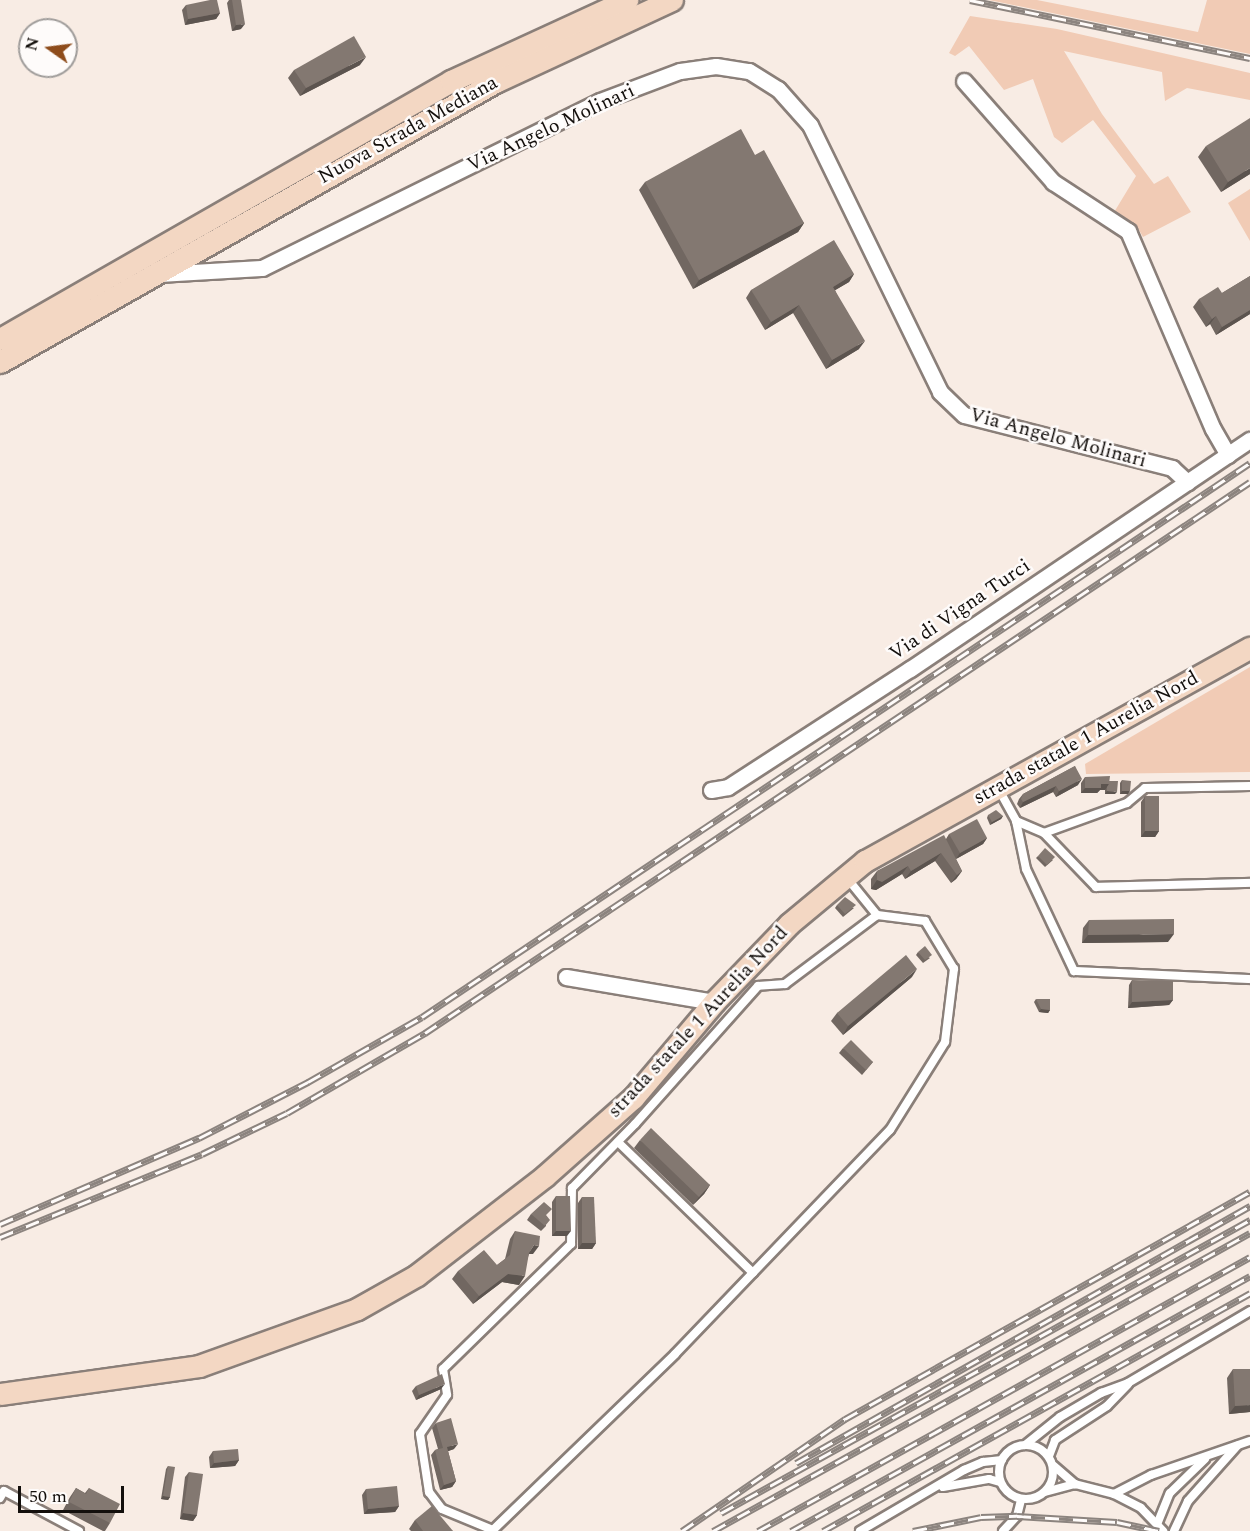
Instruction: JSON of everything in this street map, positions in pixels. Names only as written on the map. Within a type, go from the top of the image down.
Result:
[{"type":"main road","name":"Nuova Strada Mediana","points":[[147,266],[495,82],[672,0]]},
{"type":"main road","name":"Nuova Strada Mediana","points":[[147,266],[451,81],[624,1]]},
{"type":"main road","name":"Via Angelo Molinari","points":[[0,339],[147,266]]},
{"type":"main road","name":"Via Angelo Molinari","points":[[0,362],[147,266]]},
{"type":"main road","name":"strada statale 1 Aurelia Nord","points":[[0,1394],[199,1366],[357,1309],[417,1275],[545,1176],[633,1098],[714,1002],[789,924],[865,861],[1250,648]]},
{"type":"street","name":"Via Angelo Molinari","points":[[147,266],[262,268],[600,101],[680,71],[716,66],[749,71],[778,89],[810,125],[940,392],[964,415],[1172,468],[1187,482]]},
{"type":"street","points":[[964,81],[1053,182],[1128,231],[1213,429],[1228,455]]},
{"type":"street","name":"Via di Vigna Turci","points":[[711,790],[728,787],[900,676],[1250,440]]},
{"type":"street","points":[[566,977],[714,1002]]},
{"type":"lane","points":[[997,786],[1016,821],[1026,869],[1074,971],[1250,979]]},
{"type":"lane","points":[[1044,833],[1127,803],[1145,788],[1250,786]]},
{"type":"lane","points":[[1016,821],[1044,833],[1096,887],[1250,883]]},
{"type":"lane","points":[[846,877],[877,915],[926,921],[954,969],[945,1042],[890,1130],[753,1273],[493,1530],[442,1509],[429,1491],[420,1434],[447,1395],[443,1370],[571,1244],[572,1188],[618,1142],[758,986],[785,984],[877,915]]},
{"type":"lane","points":[[618,1142],[753,1273]]},
{"type":"lane","points":[[1054,1466],[1052,1483],[1034,1499],[1021,1500],[1004,1490],[1000,1482],[1002,1460],[1008,1451],[1025,1445],[1060,1417],[1101,1393],[1128,1383],[1250,1311]]},
{"type":"lane","points":[[1049,1456],[1055,1440],[1107,1406],[1128,1383]]},
{"type":"lane","points":[[1114,1494],[1151,1475],[1250,1441]]},
{"type":"lane","points":[[1025,1445],[1049,1456],[1054,1466],[1075,1484],[1114,1494],[1158,1522],[1163,1531]]},
{"type":"lane","points":[[1174,1531],[1188,1501],[1237,1446]]},
{"type":"lane","points":[[1158,1522],[1170,1493],[1208,1456]]},
{"type":"lane","points":[[860,1531],[974,1466],[1002,1460]]},
{"type":"lane","points":[[938,1488],[982,1480],[1000,1482]]},
{"type":"lane","points":[[1044,1492],[1075,1484]]},
{"type":"lane","points":[[0,1498],[4,1491],[79,1531]]},
{"type":"lane","points":[[1004,1531],[1017,1516],[1021,1500]]},
{"type":"shaded area","points":[[989,0],[1037,0],[1198,32],[1207,0],[1250,0],[1250,54]]},
{"type":"shaded area","points":[[970,16],[1057,29],[1250,73],[1250,100],[1187,88],[1165,101],[1162,72],[1064,51],[1102,114],[1154,184],[1168,176],[1191,212],[1143,237],[1136,225],[1113,214],[1136,176],[1093,120],[1062,143],[1054,137],[1033,79],[1004,90],[969,46],[955,56],[949,53]]},
{"type":"shaded area","points":[[1250,189],[1250,241],[1228,203]]},
{"type":"shaded area","points":[[1250,667],[1250,772],[1086,774],[1085,764]]},
{"type":"building","points":[[217,0],[220,13],[188,19],[186,5]]},
{"type":"building","points":[[232,0],[241,0],[245,24],[236,25]]},
{"type":"building","points":[[354,36],[366,57],[306,88],[294,70]]},
{"type":"building","points":[[1250,118],[1250,168],[1228,182],[1206,146]]},
{"type":"building","points":[[741,129],[755,155],[764,150],[804,223],[699,280],[645,182]]},
{"type":"building","points":[[834,240],[854,274],[833,287],[865,341],[832,360],[799,305],[771,322],[751,290]]},
{"type":"building","points":[[1250,276],[1250,310],[1222,327],[1216,316],[1212,319],[1199,299],[1218,287],[1222,293]]},
{"type":"building","points":[[1075,766],[1082,779],[1059,791],[1056,786],[1023,802],[1021,799],[1023,794]]},
{"type":"building","points":[[1110,776],[1109,784],[1101,784],[1101,788],[1085,788],[1085,777]]},
{"type":"building","points":[[1122,780],[1131,781],[1130,791],[1122,791]]},
{"type":"building","points":[[1109,781],[1118,781],[1117,792],[1107,791]]},
{"type":"building","points":[[1145,796],[1159,796],[1159,831],[1145,831]]},
{"type":"building","points":[[996,810],[1003,816],[992,822],[988,815]]},
{"type":"building","points":[[977,819],[987,838],[960,853],[949,834]]},
{"type":"building","points":[[944,835],[962,871],[957,875],[941,853],[911,871],[908,866],[882,882],[877,880],[877,871]]},
{"type":"building","points":[[1045,848],[1055,857],[1047,865],[1038,856]]},
{"type":"building","points":[[845,897],[856,905],[845,914],[837,905]]},
{"type":"building","points":[[1174,919],[1174,934],[1088,935],[1089,920]]},
{"type":"building","points":[[925,946],[932,955],[925,960],[918,952]]},
{"type":"building","points":[[906,955],[917,969],[848,1026],[837,1013]]},
{"type":"building","points":[[1132,980],[1173,981],[1173,1000],[1132,1002]]},
{"type":"building","points":[[1036,999],[1050,999],[1050,1010],[1041,1009]]},
{"type":"building","points":[[851,1040],[873,1062],[866,1070],[843,1048]]},
{"type":"building","points":[[651,1128],[710,1185],[699,1197],[640,1140]]},
{"type":"building","points":[[556,1196],[570,1196],[571,1231],[556,1231]]},
{"type":"building","points":[[582,1197],[594,1197],[596,1243],[582,1243]]},
{"type":"building","points":[[544,1202],[552,1209],[546,1215],[550,1220],[545,1226],[531,1214]]},
{"type":"building","points":[[515,1231],[540,1236],[539,1246],[534,1245],[529,1253],[525,1276],[508,1274],[479,1296],[458,1271],[484,1250],[497,1265],[510,1255]]},
{"type":"building","points":[[1233,1369],[1250,1369],[1250,1405],[1235,1406]]},
{"type":"building","points":[[442,1374],[445,1384],[419,1395],[416,1386]]},
{"type":"building","points":[[451,1418],[458,1444],[447,1447],[456,1481],[444,1485],[435,1450],[443,1448],[436,1423]]},
{"type":"building","points":[[238,1449],[239,1460],[214,1463],[213,1451]]},
{"type":"building","points":[[168,1466],[175,1467],[170,1497],[163,1496]]},
{"type":"building","points":[[189,1472],[203,1474],[197,1515],[183,1513]]},
{"type":"building","points":[[397,1486],[399,1506],[368,1509],[366,1489]]},
{"type":"building","points":[[76,1488],[86,1494],[89,1488],[120,1504],[110,1523],[69,1502]]},
{"type":"building","points":[[432,1506],[453,1531],[423,1531],[415,1520]]},
{"type":"railway","points":[[970,0],[1250,58]]},
{"type":"railway","points":[[0,1224],[199,1138],[308,1082],[422,1017],[1250,463]]},
{"type":"railway","points":[[0,1237],[202,1154],[287,1113],[425,1033],[1250,482]]},
{"type":"railway","points":[[682,1531],[845,1419],[1250,1192]]},
{"type":"railway","points":[[796,1463],[1250,1206]]},
{"type":"railway","points":[[721,1513],[1250,1220]]},
{"type":"railway","points":[[713,1531],[1250,1233]]},
{"type":"railway","points":[[758,1531],[1250,1257]]},
{"type":"railway","points":[[791,1531],[1250,1276]]},
{"type":"railway","points":[[823,1531],[1250,1293]]},
{"type":"railway","points":[[913,1531],[981,1517],[1017,1516],[1117,1522],[1159,1531]]}]
